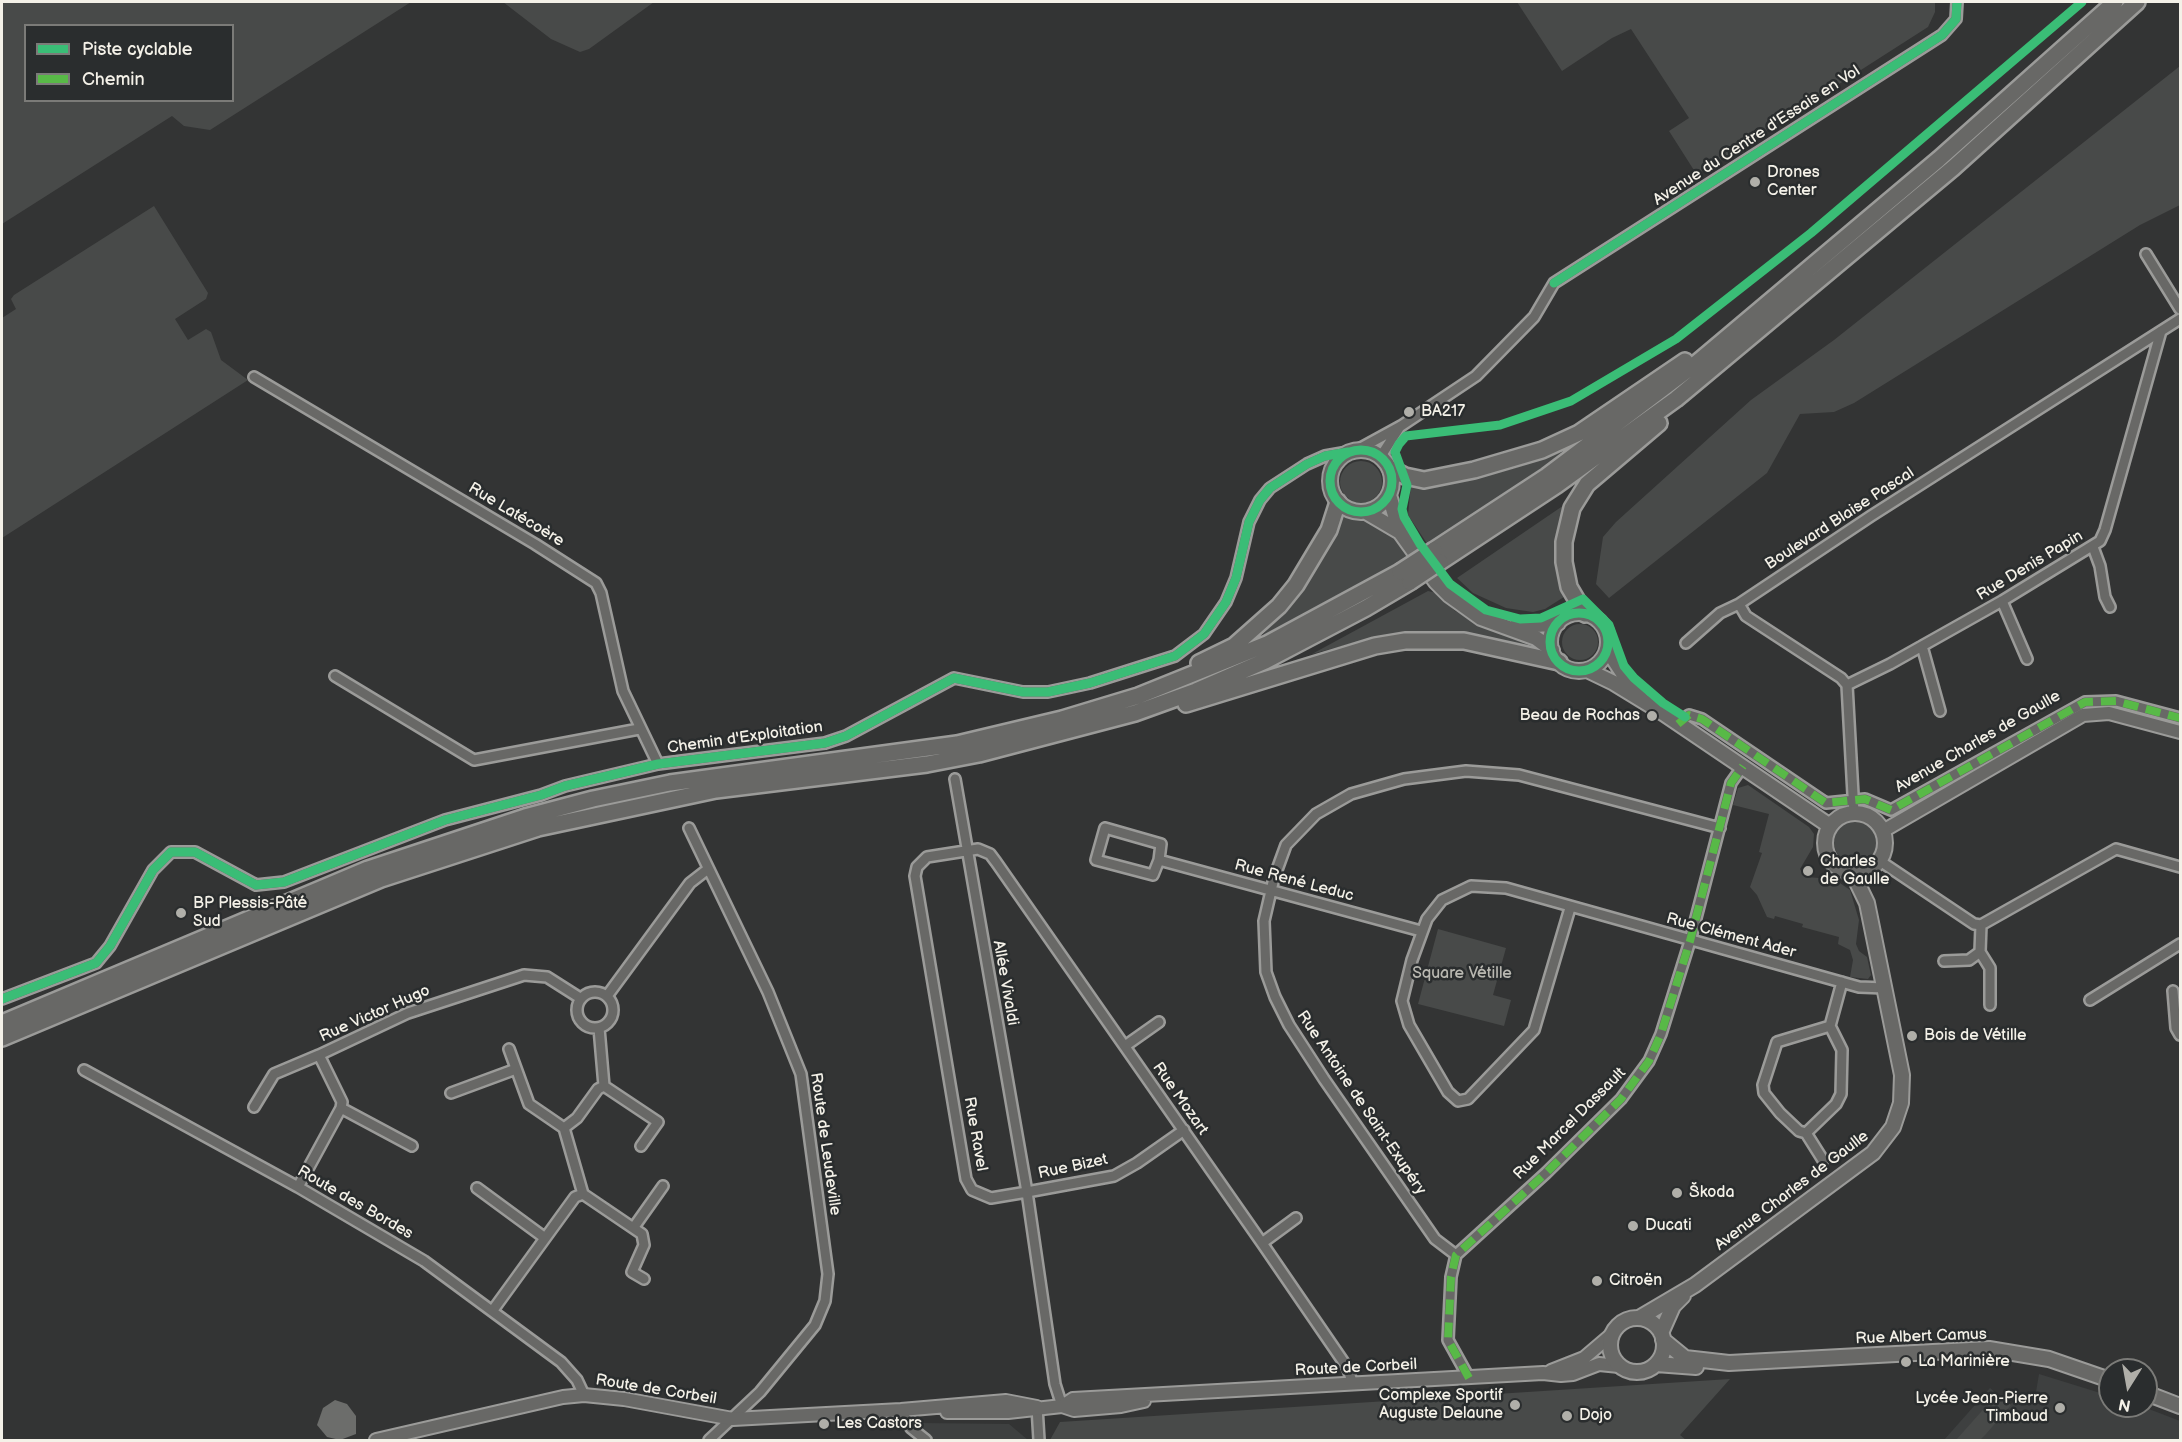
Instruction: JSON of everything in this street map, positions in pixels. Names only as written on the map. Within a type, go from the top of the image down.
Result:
[{"type":"main road","points":[[1437,556],[1721,345],[1972,131],[2115,2]]},
{"type":"main road","points":[[1585,614],[1569,587],[1564,542],[1572,508],[1587,484],[1814,297],[2137,2]]},
{"type":"main road","points":[[2,1038],[381,879],[538,828],[641,804],[716,790],[927,764],[1033,742],[1088,727],[1196,691],[1265,661],[1366,608],[1405,577],[1437,556],[1557,485],[1676,399],[1953,168]]},
{"type":"main road","points":[[1391,470],[1424,480],[1474,470],[1542,450],[1579,433],[1690,357],[1721,345]]},
{"type":"main road","points":[[1366,512],[1378,508],[1389,495],[1393,483],[1391,470],[1381,456],[1371,450],[1353,450],[1338,459],[1332,469],[1329,481],[1332,492],[1338,502],[1347,509],[1366,512],[1400,532]]},
{"type":"main road","points":[[1389,495],[1400,532],[1436,582],[1449,596],[1481,618],[1536,638],[1571,670],[1587,670],[1614,683],[1663,713],[1830,826]]},
{"type":"main road","points":[[1138,696],[1143,685],[1206,660],[1234,646],[1279,606],[1296,585],[1329,530],[1338,502]]},
{"type":"main road","points":[[2,1023],[368,869],[525,817],[593,799],[670,783],[957,744],[1062,719],[1138,696],[1267,644],[1356,598],[1405,577]]},
{"type":"main road","points":[[1510,627],[1558,623],[1570,615],[1585,614],[1596,618],[1606,631],[1608,650],[1630,684],[1663,713]]},
{"type":"main road","points":[[1555,656],[1551,640],[1558,623]]},
{"type":"main road","points":[[1088,727],[1106,729],[1375,646],[1405,641],[1464,641],[1555,656]]},
{"type":"main road","points":[[1587,670],[1603,659],[1608,650]]},
{"type":"main road","points":[[1854,806],[1873,819],[1883,831],[1886,845],[1880,861],[1869,870],[1853,874],[1838,868],[1828,857],[1824,841],[1830,826],[1854,806]]},
{"type":"main road","name":"Avenue Charles de Gaulle","points":[[1867,903],[1869,870]]},
{"type":"main road","name":"Avenue Charles de Gaulle","points":[[1662,1336],[1673,1305],[1695,1285],[1874,1153],[1888,1137],[1901,1103],[1903,1082],[1867,903],[1853,874]]},
{"type":"main road","name":"Avenue Charles de Gaulle","points":[[1639,1318],[1695,1285]]},
{"type":"main road","points":[[1639,1318],[1652,1322],[1662,1336],[1663,1353],[1656,1364],[1640,1372],[1633,1372],[1619,1366],[1610,1352],[1611,1335],[1622,1322],[1639,1318]]},
{"type":"main road","name":"Rue Albert Camus","points":[[1662,1336],[1685,1358],[1729,1363]]},
{"type":"main road","name":"Rue Albert Camus","points":[[1656,1364],[1698,1368],[1729,1363],[1989,1349],[2049,1359],[2098,1376]]},
{"type":"main road","points":[[2158,1397],[2181,1406]]},
{"type":"street","name":"Avenue du Centre d'Essais en Vol","points":[[1554,283],[1942,35],[1956,19],[1957,2]]},
{"type":"street","points":[[2146,254],[2181,309]]},
{"type":"street","name":"Chemin d'Exploitation","points":[[2,999],[96,963],[111,946],[153,870],[171,852],[195,852],[256,885],[284,882],[445,820],[541,795],[565,786],[658,764],[825,743],[846,736],[954,678],[1035,693],[1090,682],[1174,656],[1204,634],[1226,602],[1238,571],[1249,522],[1260,500],[1270,488],[1307,464],[1326,456],[1353,450],[1401,426],[1476,376],[1534,316],[1554,283]]},
{"type":"street","name":"Boulevard Blaise Pascal","points":[[1686,643],[1720,613],[1739,604],[1871,516],[2181,319]]},
{"type":"street","name":"Rue Denis Papin","points":[[1847,685],[1922,646],[2093,547],[2105,530],[2161,331]]},
{"type":"street","name":"Rue Latécoère","points":[[254,377],[535,544],[596,583],[601,593],[624,690],[639,729],[658,764]]},
{"type":"street","points":[[1381,456],[1401,426]]},
{"type":"street","points":[[2093,547],[2100,566],[2105,597],[2110,608]]},
{"type":"street","points":[[2002,601],[2027,659]]},
{"type":"street","points":[[1739,604],[1746,616],[1841,678],[1847,685],[1854,806]]},
{"type":"street","points":[[1922,646],[1940,711]]},
{"type":"street","points":[[335,676],[474,760],[639,729]]},
{"type":"street","name":"Avenue Charles de Gaulle","points":[[1678,724],[1689,715],[1702,718],[1826,803],[1854,806],[1865,799],[1886,809],[1895,809],[2085,702],[2116,701],[2181,718]]},
{"type":"street","name":"Avenue Charles de Gaulle","points":[[1883,831],[2083,715],[2109,713],[2181,732]]},
{"type":"street","name":"Rue Marcel Dassault","points":[[1456,1255],[1459,1249],[1546,1173],[1632,1087],[1649,1061],[1661,1034],[1690,941],[1731,783],[1743,766]]},
{"type":"street","name":"Rue Antoine de Saint-Exupéry","points":[[1456,1255],[1435,1239],[1324,1079],[1281,1011],[1269,983],[1264,952],[1264,921],[1270,890],[1286,845],[1316,814],[1368,787],[1423,775],[1466,771],[1519,775],[1720,828]]},
{"type":"street","name":"Allée Vivaldi","points":[[955,778],[1027,1192]]},
{"type":"street","name":"Route de Leudeville","points":[[689,828],[776,1010],[801,1074],[828,1274],[825,1301],[815,1325],[760,1392],[709,1440]]},
{"type":"street","points":[[1105,828],[1161,844],[1159,860],[1153,875],[1096,860],[1105,828]]},
{"type":"street","name":"Rue Mozart","points":[[966,849],[984,852],[996,862],[1347,1367],[1353,1384]]},
{"type":"street","name":"Rue Ravel","points":[[966,849],[927,857],[917,867],[915,876],[966,1179],[972,1190],[991,1198],[1027,1192]]},
{"type":"street","points":[[1880,861],[1974,924],[1981,925],[2116,849],[2181,867]]},
{"type":"street","name":"Rue René Leduc","points":[[1159,860],[1421,931]]},
{"type":"street","points":[[607,996],[690,883],[708,868]]},
{"type":"street","name":"Rue Clément Ader","points":[[1570,908],[1534,1030],[1468,1100],[1458,1101],[1448,1092],[1409,1025],[1402,1007],[1421,931],[1442,900],[1471,886],[1499,887],[1859,987],[1885,988]]},
{"type":"street","points":[[1981,925],[1980,952],[1990,968],[1990,1005]]},
{"type":"street","points":[[2090,1000],[2181,944]]},
{"type":"street","points":[[1944,961],[1969,960],[1980,952]]},
{"type":"street","name":"Rue Victor Hugo","points":[[341,1108],[339,1095],[319,1055],[408,1013],[524,975],[547,976],[580,998]]},
{"type":"street","points":[[1806,1133],[1836,1104],[1841,1094],[1842,1050],[1830,1026],[1842,982]]},
{"type":"street","points":[[593,991],[607,996],[612,1004],[612,1015],[609,1021],[599,1028],[586,1026],[577,1017],[576,1010],[580,998],[593,991]]},
{"type":"street","points":[[2173,991],[2176,1028],[2181,1035]]},
{"type":"street","points":[[1125,1046],[1159,1022]]},
{"type":"street","points":[[1824,1160],[1806,1133],[1799,1131],[1780,1113],[1764,1093],[1763,1085],[1777,1042],[1830,1026]]},
{"type":"street","points":[[599,1028],[604,1086]]},
{"type":"street","points":[[509,1049],[529,1104],[553,1123],[564,1128],[583,1194],[634,1227],[644,1240],[632,1272],[644,1279]]},
{"type":"street","points":[[254,1107],[274,1074],[319,1055]]},
{"type":"street","points":[[451,1093],[516,1069]]},
{"type":"street","name":"Route des Bordes","points":[[84,1070],[298,1187],[416,1256],[493,1310],[561,1362],[577,1380],[584,1395]]},
{"type":"street","points":[[564,1128],[578,1118],[598,1089],[604,1086]]},
{"type":"street","points":[[604,1086],[658,1122],[641,1146]]},
{"type":"street","points":[[298,1187],[341,1108],[412,1146]]},
{"type":"street","name":"Rue Bizet","points":[[1027,1192],[1114,1176],[1184,1130]]},
{"type":"street","points":[[634,1227],[663,1186]]},
{"type":"street","points":[[477,1188],[545,1238]]},
{"type":"street","points":[[1027,1192],[1055,1384],[1062,1406]]},
{"type":"street","points":[[493,1310],[575,1197],[583,1194]]},
{"type":"street","points":[[1262,1243],[1296,1218]]},
{"type":"street","points":[[1456,1255],[1451,1277],[1448,1340],[1469,1378]]},
{"type":"street","name":"Route de Corbeil","points":[[1543,1373],[1584,1358],[1611,1335]]},
{"type":"street","name":"Route de Corbeil","points":[[376,1440],[563,1397],[584,1395],[624,1399],[733,1419],[901,1410],[1006,1401],[1037,1407],[1062,1406],[1074,1410],[1121,1406],[1170,1395],[1543,1373],[1573,1374],[1599,1364],[1619,1366]]},
{"type":"street","points":[[1037,1407],[1039,1440]]},
{"type":"street","points":[[901,1410],[911,1428],[926,1440]]},
{"type":"shaded area","name":"Lycée Jean-Pierre Timbaud","points":[[2039,1374],[2098,1392],[2098,1418],[2158,1418],[2158,1413],[2180,1421],[2180,1440],[1944,1440],[1990,1388],[2010,1405],[2020,1394],[2028,1401],[2036,1392]]},
{"type":"shaded area","points":[[335,1400],[347,1404],[356,1416],[356,1434],[340,1440],[327,1437],[317,1425],[323,1408]]},
{"type":"shaded area","points":[[919,1423],[1009,1424],[1028,1440],[933,1440],[921,1429]]},
{"type":"green space","points":[[2,2],[411,2],[210,130],[184,126],[172,116],[2,224]]},
{"type":"green space","points":[[503,2],[654,2],[589,49],[580,52],[551,39]]},
{"type":"green space","points":[[1517,2],[1935,2],[1935,12],[1928,27],[1697,175],[1669,131],[1689,118],[1631,29],[1612,38],[1562,71]]},
{"type":"green space","points":[[2180,66],[2180,205],[2140,225],[1854,403],[1834,412],[1800,414],[1767,473],[1609,598],[1596,584],[1603,537],[1616,522],[1751,400],[1834,340]]},
{"type":"green space","points":[[154,206],[208,293],[206,299],[175,319],[188,340],[206,329],[211,332],[221,360],[248,380],[2,538],[2,318],[16,309],[11,299],[14,295]]},
{"type":"green space","points":[[1570,449],[1428,545],[1408,515],[1411,484],[1448,484],[1515,468]]},
{"type":"green space","points":[[1361,461],[1376,467],[1382,482],[1376,497],[1361,503],[1346,497],[1340,482],[1346,467]]},
{"type":"green space","points":[[1570,501],[1558,554],[1558,574],[1567,595],[1545,609],[1533,612],[1506,608],[1473,593],[1457,578]]},
{"type":"green space","points":[[1342,516],[1359,520],[1368,518],[1389,532],[1410,556],[1262,636],[1300,592]]},
{"type":"green space","points":[[1428,591],[1437,593],[1455,611],[1478,623],[1532,642],[1536,650],[1456,631],[1372,638],[1312,654]]},
{"type":"green space","points":[[1580,624],[1593,629],[1598,642],[1593,655],[1580,660],[1567,655],[1562,642],[1567,629]]},
{"type":"green space","points":[[1748,785],[1809,827],[1814,834],[1813,847],[1800,869],[1805,877],[1834,879],[1850,890],[1859,920],[1856,944],[1859,951],[1867,957],[1871,975],[1868,979],[1850,977],[1853,960],[1850,950],[1838,944],[1839,937],[1802,927],[1803,924],[1775,916],[1774,919],[1767,917],[1757,895],[1750,887],[1762,853],[1759,852],[1769,814],[1733,805],[1738,788]]},
{"type":"green space","points":[[1856,820],[1865,821],[1872,826],[1877,833],[1877,851],[1872,858],[1865,863],[1856,864],[1847,863],[1840,858],[1835,851],[1834,842],[1835,833],[1840,826],[1847,821]]},
{"type":"green space","name":"Square Vétille","points":[[1438,929],[1506,948],[1493,995],[1511,1000],[1504,1026],[1418,1004]]},
{"type":"green space","name":"Complexe Sportif Auguste Delaune","points":[[1730,1379],[1680,1435],[1686,1440],[1050,1440],[1060,1422]]},
{"type":"green space","points":[[1997,1394],[2011,1405],[1986,1434],[1980,1440],[1956,1440]]},
{"type":"marked path","points":[[1678,724],[1689,715],[1702,719],[1826,803],[1865,799],[1891,810],[2085,702],[2116,701],[2180,718]]},
{"type":"marked path","points":[[1469,1378],[1448,1340],[1451,1277],[1456,1255],[1546,1173],[1621,1099],[1649,1061],[1661,1034],[1690,941],[1731,783],[1743,766]]},
{"type":"cycle path","points":[[1554,283],[1942,35],[1956,19],[1957,2]]},
{"type":"cycle path","points":[[1685,717],[1663,703],[1634,678],[1624,666],[1609,625],[1583,599],[1541,618],[1520,619],[1486,610],[1450,584],[1420,544],[1404,517],[1402,509],[1407,485],[1395,452],[1399,444],[1406,436],[1500,425],[1571,401],[1676,339],[1811,233],[2082,2]]},
{"type":"cycle path","points":[[1355,450],[1367,450],[1383,459],[1390,469],[1392,481],[1390,493],[1383,503],[1367,512],[1355,512],[1344,507],[1335,498],[1330,487],[1330,475],[1335,464],[1344,455],[1355,450]]},
{"type":"cycle path","points":[[2,999],[96,963],[110,946],[153,870],[171,852],[195,852],[256,885],[284,882],[445,820],[541,795],[565,786],[658,764],[825,743],[846,736],[954,678],[1023,692],[1048,692],[1090,683],[1175,656],[1204,634],[1226,602],[1236,578],[1249,522],[1260,500],[1270,488],[1307,464],[1325,456],[1348,452]]},
{"type":"cycle path","points":[[1579,613],[1590,615],[1603,626],[1608,642],[1606,653],[1595,666],[1579,671],[1568,669],[1555,658],[1550,642],[1552,631],[1563,618],[1579,613]]},
{"type":"place","name":"Drones Center","points":[[1755,182]]},
{"type":"place","name":"BA217","points":[[1409,412]]},
{"type":"place","name":"Beau de Rochas","points":[[1652,716]]},
{"type":"place","name":"Charles de Gaulle","points":[[1808,871]]},
{"type":"place","name":"BP Plessis-Pâté Sud","points":[[181,913]]},
{"type":"place","name":"Bois de Vétille","points":[[1912,1036]]},
{"type":"place","name":"Škoda","points":[[1677,1193]]},
{"type":"place","name":"Ducati","points":[[1633,1226]]},
{"type":"place","name":"Citroën","points":[[1597,1281]]},
{"type":"place","name":"La Marinière","points":[[1906,1362]]},
{"type":"place","name":"Complexe Sportif Auguste Delaune","points":[[1515,1405]]},
{"type":"place","name":"Lycée Jean-Pierre Timbaud","points":[[2060,1408]]},
{"type":"place","name":"Dojo","points":[[1567,1416]]},
{"type":"place","name":"Les Castors","points":[[824,1424]]}]
